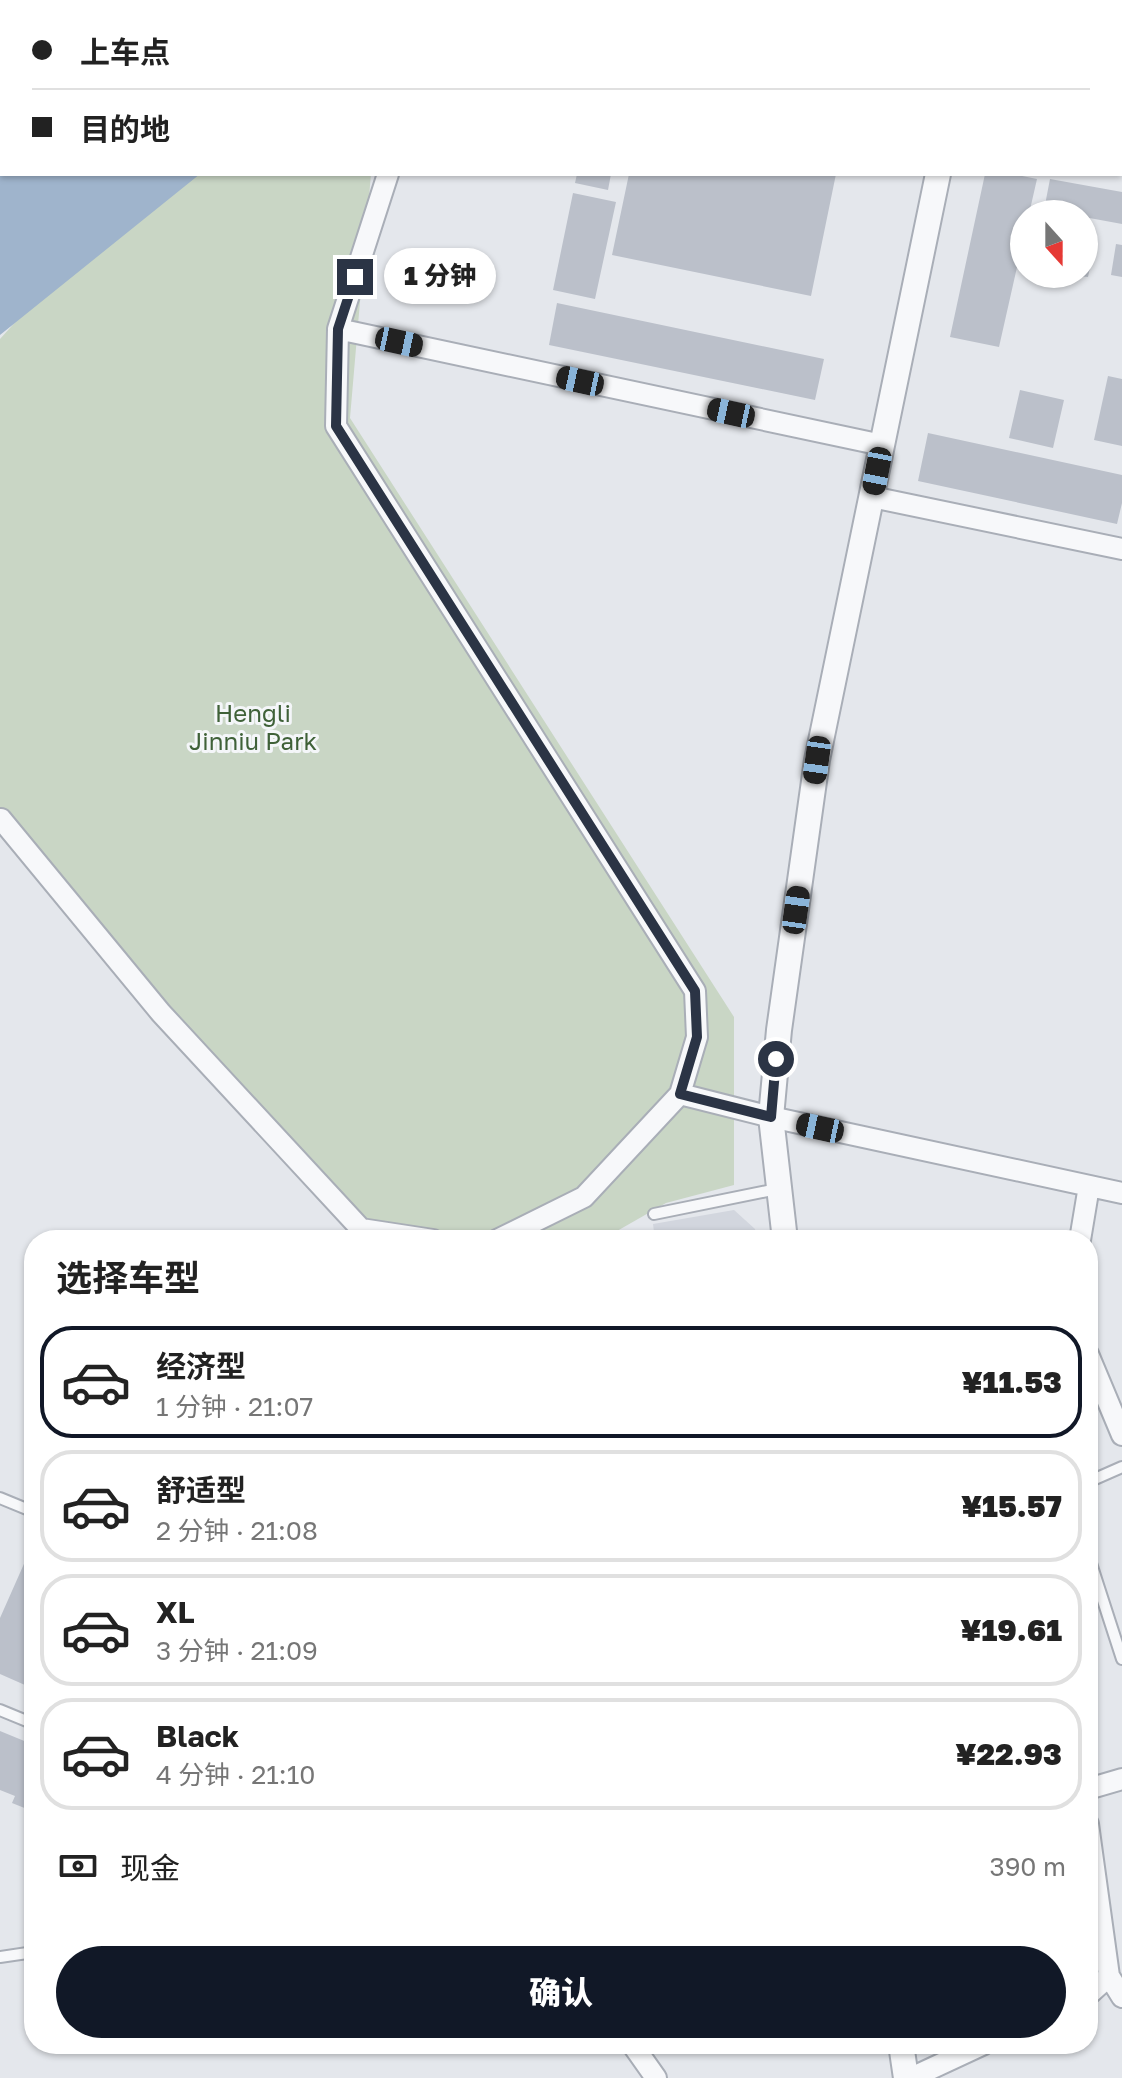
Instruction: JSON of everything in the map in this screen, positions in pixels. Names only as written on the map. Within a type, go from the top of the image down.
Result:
[{"type":"street","points":[[387,176],[338,329],[336,426],[695,991],[697,1037],[680,1094],[584,1197],[517,1230]]},
{"type":"street","points":[[783,1230],[771,1117],[779,1030],[817,760],[938,176]]},
{"type":"street","points":[[338,329],[882,445]]},
{"type":"street","points":[[872,497],[1122,549]]},
{"type":"street","points":[[0,821],[161,1013],[361,1229],[367,1230]]},
{"type":"street","points":[[680,1094],[771,1117],[1122,1193]]},
{"type":"street","points":[[1082,1230],[1089,1186]]},
{"type":"street","points":[[1098,1378],[1122,1435]]},
{"type":"street","points":[[1098,1786],[1122,1779]]},
{"type":"street","points":[[1098,1896],[1109,1976],[1122,1997]]},
{"type":"street","points":[[1098,1986],[1109,1976]]},
{"type":"street","points":[[639,2054],[656,2078]]},
{"type":"street","points":[[903,2054],[909,2078],[962,2054]]},
{"type":"lane","points":[[654,1214],[777,1189]]},
{"type":"lane","points":[[1098,1478],[1122,1467]]},
{"type":"lane","points":[[0,1498],[24,1508]]},
{"type":"lane","points":[[1098,1585],[1122,1659]]},
{"type":"lane","points":[[0,1710],[24,1720]]},
{"type":"lane","points":[[0,1957],[24,1953]]},
{"type":"shaded area","points":[[734,1210],[755,1230],[654,1230],[653,1224]]},
{"type":"green space","name":"Hengli Jinniu Park","points":[[194,176],[371,176],[350,418],[734,1017],[734,1185],[666,1203],[619,1230],[361,1230],[0,818],[0,339],[38,297]]},
{"type":"water","points":[[0,176],[198,176],[0,335]]},
{"type":"building","points":[[577,176],[611,176],[608,190],[575,183]]},
{"type":"building","points":[[629,176],[836,176],[811,296],[612,255]]},
{"type":"building","points":[[985,176],[1022,176],[1037,179],[1032,200],[1010,200],[1012,288],[999,347],[950,337]]},
{"type":"building","points":[[1050,179],[1122,192],[1122,224],[1098,220],[1098,200],[1046,200]]},
{"type":"building","points":[[573,193],[616,202],[595,299],[553,290]]},
{"type":"building","points":[[1116,244],[1122,245],[1122,277],[1111,275]]},
{"type":"building","points":[[557,303],[824,359],[815,400],[549,345]]},
{"type":"building","points":[[1108,376],[1122,379],[1122,446],[1094,440]]},
{"type":"building","points":[[1020,390],[1064,400],[1053,448],[1009,438]]},
{"type":"building","points":[[928,433],[1122,475],[1122,503],[1117,524],[918,481]]},
{"type":"building","points":[[24,1564],[24,1685],[0,1674],[0,1618]]},
{"type":"building","points":[[0,1731],[24,1741],[24,1808],[12,1803],[15,1796],[0,1790]]},
{"type":"route","points":[[355,277],[338,329],[336,426],[695,991],[697,1037],[680,1094],[771,1117],[776,1059]]}]
